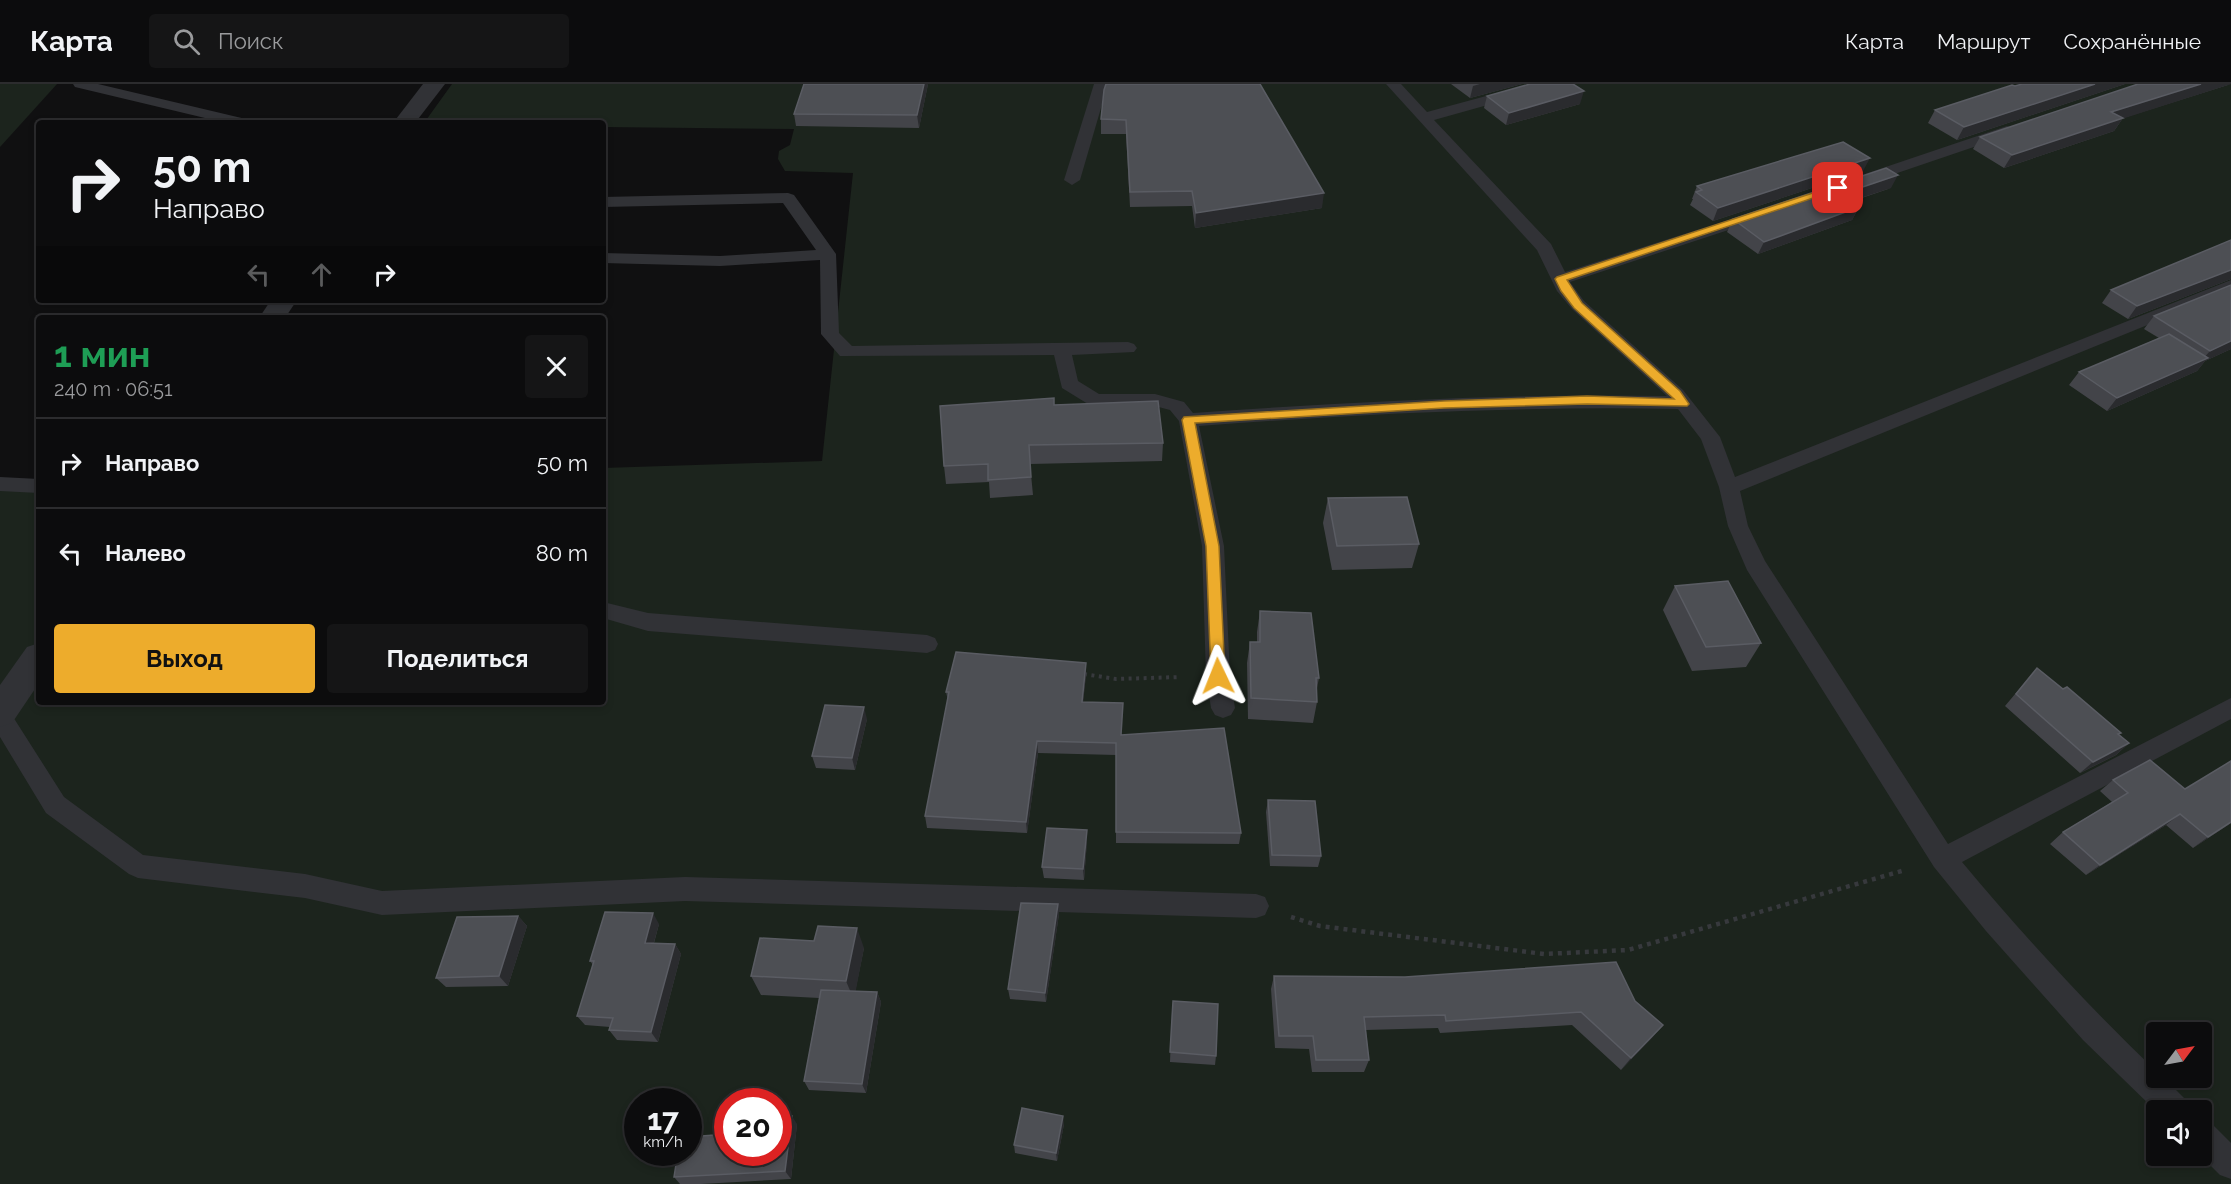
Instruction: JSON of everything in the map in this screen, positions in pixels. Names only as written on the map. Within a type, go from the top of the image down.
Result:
[{"type":"street","points":[[406,120],[434,84]]},
{"type":"street","points":[[0,714],[36,660]]},
{"type":"lane","points":[[80,84],[232,120]]},
{"type":"lane","points":[[1072,180],[1101,84]]},
{"type":"lane","points":[[1394,84],[1545,248],[1566,291],[1578,305],[1676,394],[1710,436],[1729,487],[1738,526],[1755,564],[1943,860],[1995,922],[2094,1030],[2166,1100]]},
{"type":"lane","points":[[1423,118],[1547,84]]},
{"type":"lane","points":[[1849,185],[2025,125]]},
{"type":"lane","points":[[606,201],[788,198],[828,254],[830,334],[847,352],[1128,348]]},
{"type":"lane","points":[[1561,279],[1771,211]]},
{"type":"lane","points":[[606,258],[720,261],[828,254]]},
{"type":"lane","points":[[1729,487],[2231,285]]},
{"type":"lane","points":[[1062,349],[1070,384],[1095,400],[1155,400],[1177,406],[1188,420],[1213,546],[1218,676],[1223,708]]},
{"type":"lane","points":[[1188,420],[1456,404],[1587,400],[1683,404]]},
{"type":"lane","points":[[0,484],[36,486]]},
{"type":"lane","points":[[606,611],[648,622],[927,644]]},
{"type":"lane","points":[[1943,860],[2231,708]]},
{"type":"lane","points":[[0,714],[56,805],[138,866],[306,886],[382,903],[685,889],[1256,906]]},
{"type":"lane","points":[[2212,1146],[2231,1164]]},
{"type":"path","points":[[1081,674],[1116,679],[1218,676]]},
{"type":"path","points":[[1256,906],[1320,926],[1532,952],[1628,950],[1943,860]]},
{"type":"shaded area","points":[[0,84],[57,84],[0,147]]},
{"type":"shaded area","points":[[452,84],[2231,84],[2231,1184],[0,1184],[0,488],[36,486],[36,705],[606,705],[606,468],[822,461],[853,173],[785,171],[778,159],[779,151],[790,145],[794,129],[606,127],[606,120],[426,120]]},
{"type":"building","points":[[804,84],[924,84],[917,115],[794,114]]},
{"type":"building","points":[[1106,84],[1260,84],[1324,193],[1196,213],[1192,191],[1130,192],[1126,120],[1101,119]]},
{"type":"building","points":[[1530,84],[1573,84],[1584,91],[1509,113],[1487,96]]},
{"type":"building","points":[[2095,84],[1964,127],[1935,110],[2012,85]]},
{"type":"building","points":[[2138,84],[2201,84],[2111,112],[2123,118],[2012,155],[1980,137]]},
{"type":"building","points":[[1843,142],[1870,158],[1718,208],[1696,192],[1702,190],[1697,186]]},
{"type":"building","points":[[1886,168],[1898,175],[1839,195],[1859,207],[1764,242],[1733,219]]},
{"type":"building","points":[[2231,240],[2231,270],[2137,306],[2111,290]]},
{"type":"building","points":[[2231,285],[2231,341],[2210,351],[2154,316]]},
{"type":"building","points":[[2169,334],[2208,358],[2117,398],[2079,372]]},
{"type":"building","points":[[1054,398],[1054,405],[1158,401],[1163,443],[1029,445],[1031,477],[988,480],[988,464],[944,466],[940,406]]},
{"type":"building","points":[[1407,497],[1419,544],[1337,546],[1328,498]]},
{"type":"building","points":[[1728,581],[1761,643],[1706,647],[1675,586]]},
{"type":"building","points":[[1260,611],[1311,613],[1319,678],[1316,678],[1317,702],[1251,698],[1250,642],[1260,642]]},
{"type":"building","points":[[956,652],[1086,663],[1082,702],[1123,703],[1121,735],[1224,728],[1241,833],[1116,832],[1116,743],[1037,741],[1026,822],[925,816],[949,692],[946,692]]},
{"type":"building","points":[[2037,668],[2063,689],[2067,687],[2121,733],[2118,734],[2129,743],[2093,762],[2016,694]]},
{"type":"building","points":[[825,705],[864,707],[852,758],[812,756]]},
{"type":"building","points":[[2150,760],[2185,789],[2231,761],[2231,822],[2208,837],[2180,814],[2100,865],[2063,832],[2128,793],[2113,780]]},
{"type":"building","points":[[1268,800],[1315,801],[1321,856],[1272,855]]},
{"type":"building","points":[[1047,828],[1087,830],[1083,869],[1042,867]]},
{"type":"building","points":[[1021,903],[1058,904],[1045,993],[1008,989]]},
{"type":"building","points":[[605,912],[653,913],[645,943],[675,944],[651,1032],[609,1030],[613,1018],[577,1016],[594,961],[590,961]]},
{"type":"building","points":[[518,916],[499,976],[436,978],[457,917]]},
{"type":"building","points":[[818,926],[857,928],[846,981],[751,976],[760,938],[814,941]]},
{"type":"building","points":[[1616,962],[1635,1001],[1663,1025],[1631,1058],[1581,1012],[1446,1021],[1445,1015],[1364,1017],[1369,1060],[1316,1060],[1313,1036],[1279,1036],[1274,976],[1405,977]]},
{"type":"building","points":[[821,990],[877,992],[862,1084],[804,1081]]},
{"type":"building","points":[[1173,1001],[1218,1004],[1216,1056],[1170,1052]]},
{"type":"building","points":[[1022,1108],[1063,1116],[1056,1153],[1014,1145]]},
{"type":"building","points":[[714,1135],[714,1166],[786,1166],[785,1171],[674,1177],[676,1166],[702,1166],[702,1136]]},
{"type":"route","points":[[1218,676],[1213,546],[1188,420],[1444,404],[1587,400],[1683,404],[1676,394],[1578,305],[1566,291],[1561,279],[1838,188]]}]
